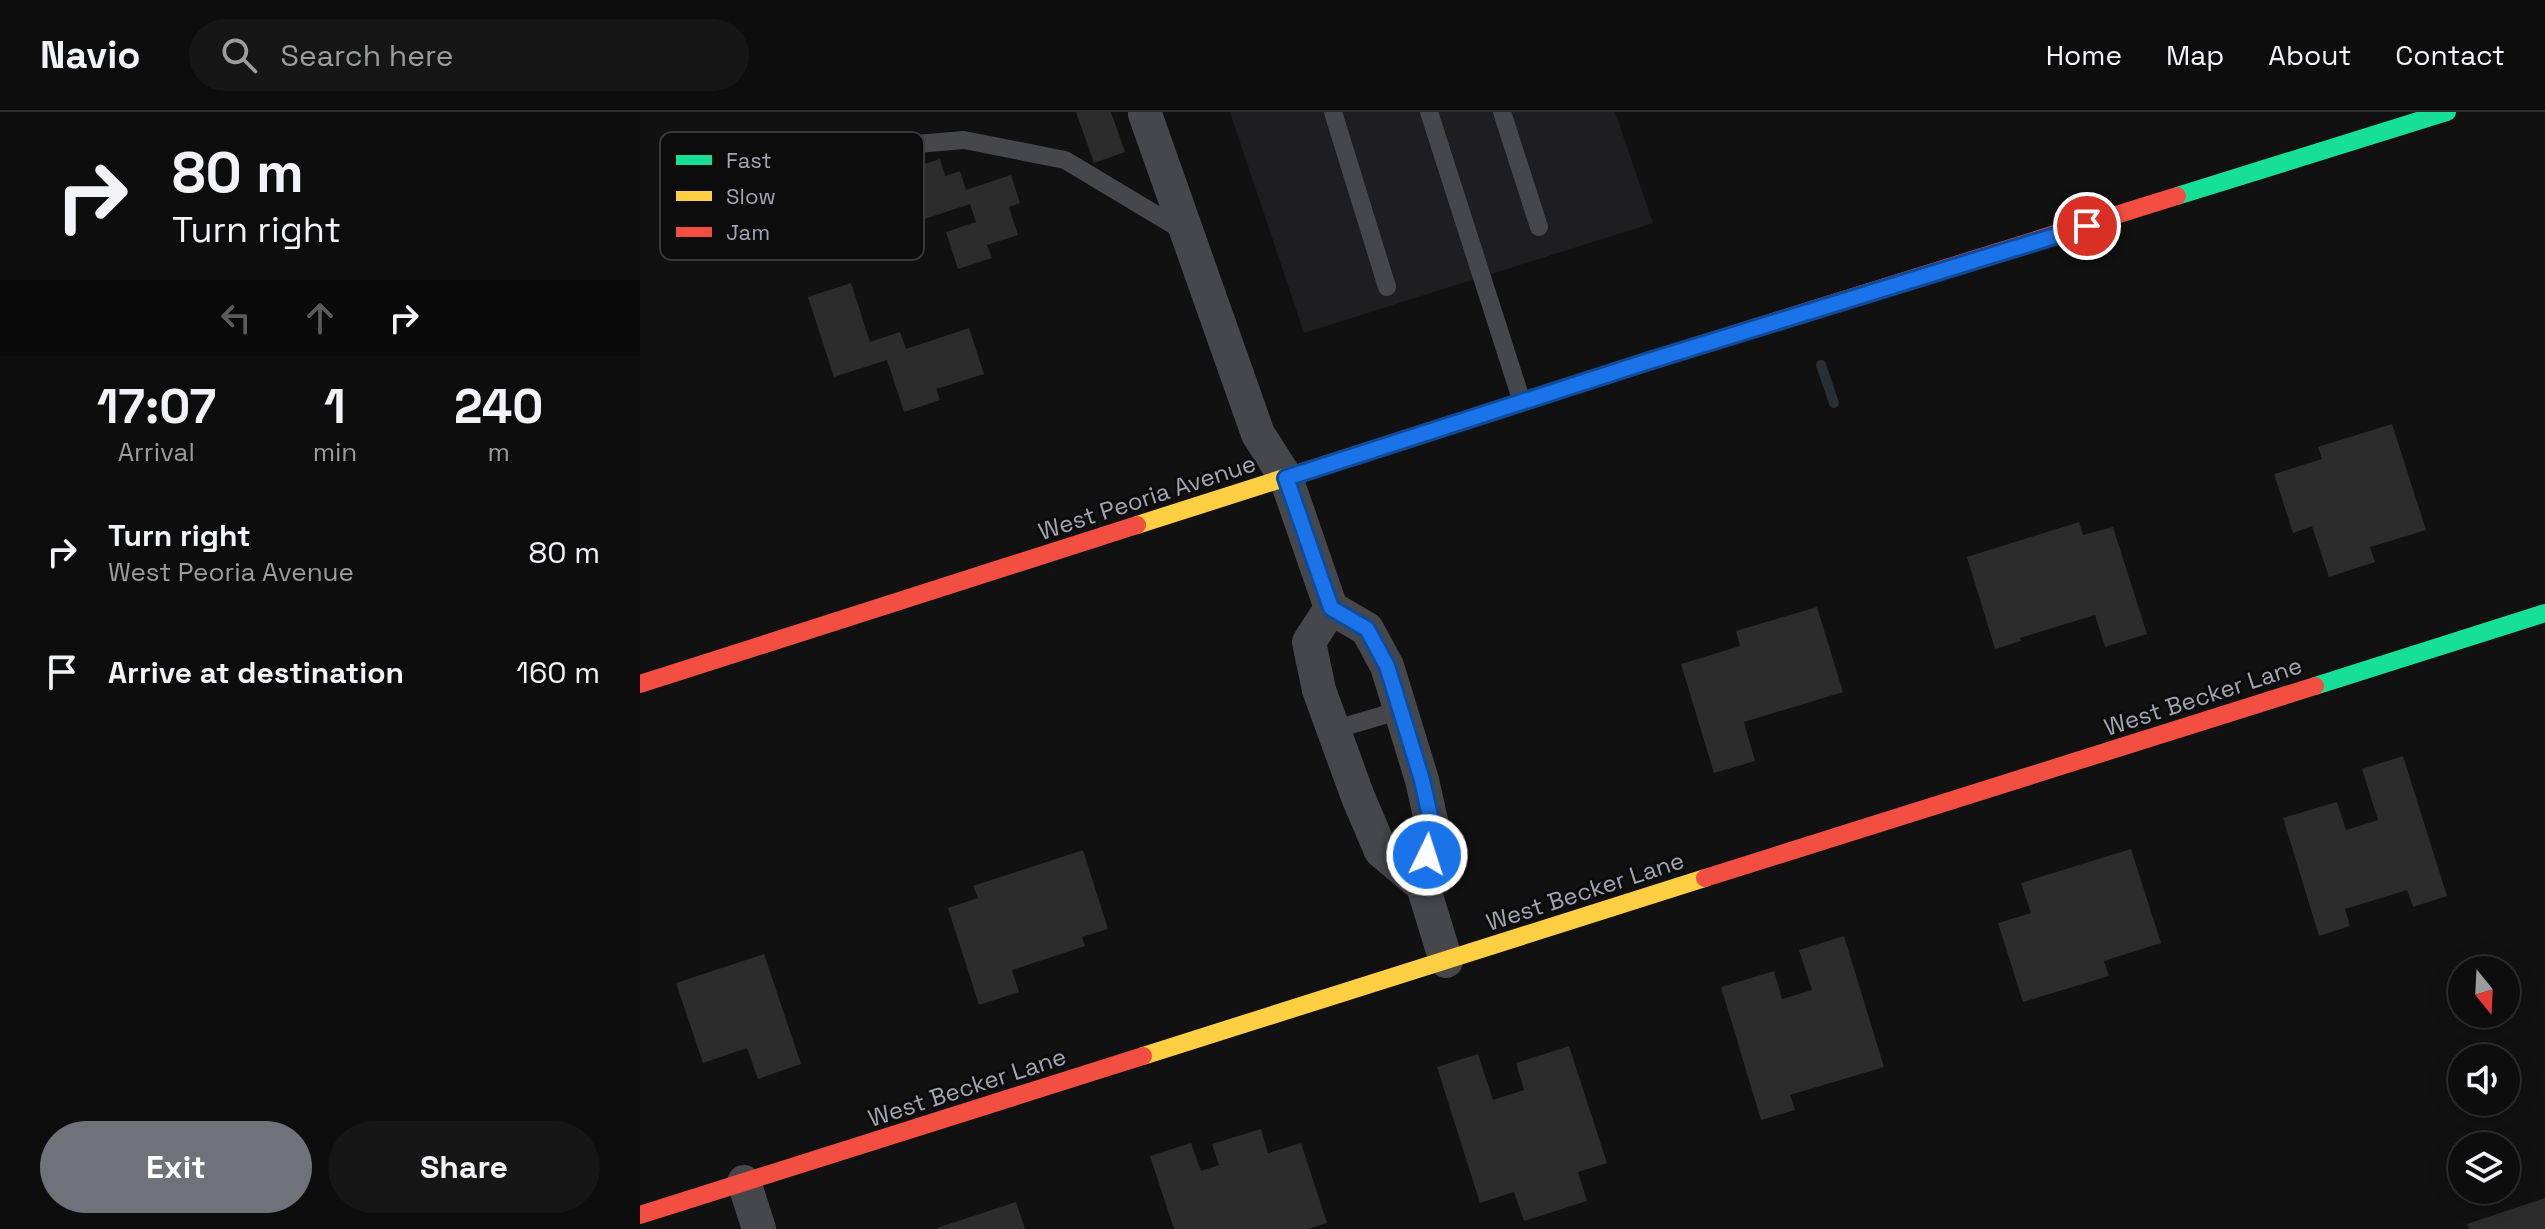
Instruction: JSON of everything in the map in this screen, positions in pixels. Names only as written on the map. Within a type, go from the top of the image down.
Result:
[{"type":"street","name":"West Peoria Avenue","points":[[640,684],[1522,402],[2447,112]]},
{"type":"street","points":[[1145,114],[1258,434],[1286,478],[1331,608],[1367,629],[1387,666],[1422,780],[1432,825],[1423,886],[1446,961]]},
{"type":"street","points":[[1331,608],[1309,642],[1319,690],[1381,851],[1423,886]]},
{"type":"street","name":"West Becker Lane","points":[[640,1215],[2545,613]]},
{"type":"street","points":[[744,1182],[759,1229]]},
{"type":"lane","points":[[1333,112],[1387,287]]},
{"type":"lane","points":[[1429,112],[1522,402]]},
{"type":"lane","points":[[1502,112],[1539,227]]},
{"type":"lane","points":[[924,143],[964,140],[1065,160],[1187,233]]},
{"type":"lane","points":[[1333,730],[1401,710]]},
{"type":"shaded area","points":[[1230,112],[1615,112],[1653,223],[1304,333]]},
{"type":"building","points":[[1076,112],[1111,112],[1125,152],[1094,163]]},
{"type":"building","points":[[940,159],[945,176],[960,171],[966,190],[1011,175],[1020,203],[1009,207],[1018,235],[987,245],[992,258],[958,269],[946,232],[976,222],[970,204],[924,219],[924,164]]},
{"type":"building","points":[[851,283],[870,342],[900,332],[906,349],[969,328],[984,374],[936,389],[940,400],[904,412],[887,360],[834,377],[808,297]]},
{"type":"building","points":[[2392,424],[2426,530],[2370,547],[2375,562],[2329,577],[2312,526],[2293,533],[2274,474],[2322,459],[2318,447]]},
{"type":"building","points":[[2079,522],[2083,535],[2113,527],[2147,634],[2105,647],[2095,615],[1995,649],[1967,557]]},
{"type":"building","points":[[1817,607],[1843,692],[1744,722],[1755,761],[1714,773],[1681,664],[1740,646],[1736,631]]},
{"type":"building","points":[[2403,756],[2447,896],[2413,907],[2407,890],[2345,909],[2350,926],[2319,936],[2283,818],[2337,802],[2346,830],[2378,820],[2362,769]]},
{"type":"building","points":[[2131,849],[2161,943],[2104,961],[2109,976],[2023,1002],[1998,923],[2031,913],[2021,883]]},
{"type":"building","points":[[1083,850],[1108,929],[1082,937],[1085,946],[1012,970],[1019,992],[979,1005],[948,908],[978,898],[973,886]]},
{"type":"building","points":[[1844,936],[1884,1067],[1790,1095],[1795,1110],[1761,1120],[1721,987],[1774,971],[1782,999],[1812,990],[1799,950]]},
{"type":"building","points":[[764,954],[801,1064],[758,1079],[747,1048],[703,1063],[676,983]]},
{"type":"building","points":[[1569,1046],[1607,1163],[1578,1172],[1587,1201],[1524,1221],[1514,1192],[1480,1203],[1437,1067],[1478,1054],[1493,1100],[1524,1090],[1516,1063]]},
{"type":"building","points":[[1261,1129],[1268,1153],[1301,1143],[1327,1223],[1308,1229],[1174,1229],[1150,1156],[1191,1143],[1201,1171],[1219,1165],[1212,1144]]},
{"type":"building","points":[[2545,1198],[2545,1229],[2469,1229],[2467,1224]]},
{"type":"building","points":[[1016,1202],[1025,1229],[937,1229],[937,1228]]},
{"type":"waterway","points":[[1821,365],[1834,403]]},
{"type":"traffic: fast","points":[[2177,196],[2447,112]]},
{"type":"traffic: fast","points":[[2315,686],[2545,613]]},
{"type":"traffic: slow","points":[[1137,525],[1757,327]]},
{"type":"traffic: slow","points":[[1143,1056],[1705,878]]},
{"type":"traffic: jam","points":[[1757,327],[2177,196]]},
{"type":"traffic: jam","points":[[640,684],[1137,525]]},
{"type":"traffic: jam","points":[[1705,878],[2315,686]]},
{"type":"traffic: jam","points":[[640,1215],[1143,1056]]},
{"type":"route","points":[[1427,855],[1432,825],[1422,780],[1387,666],[1367,629],[1331,608],[1286,478],[1649,361],[2087,226]]}]
